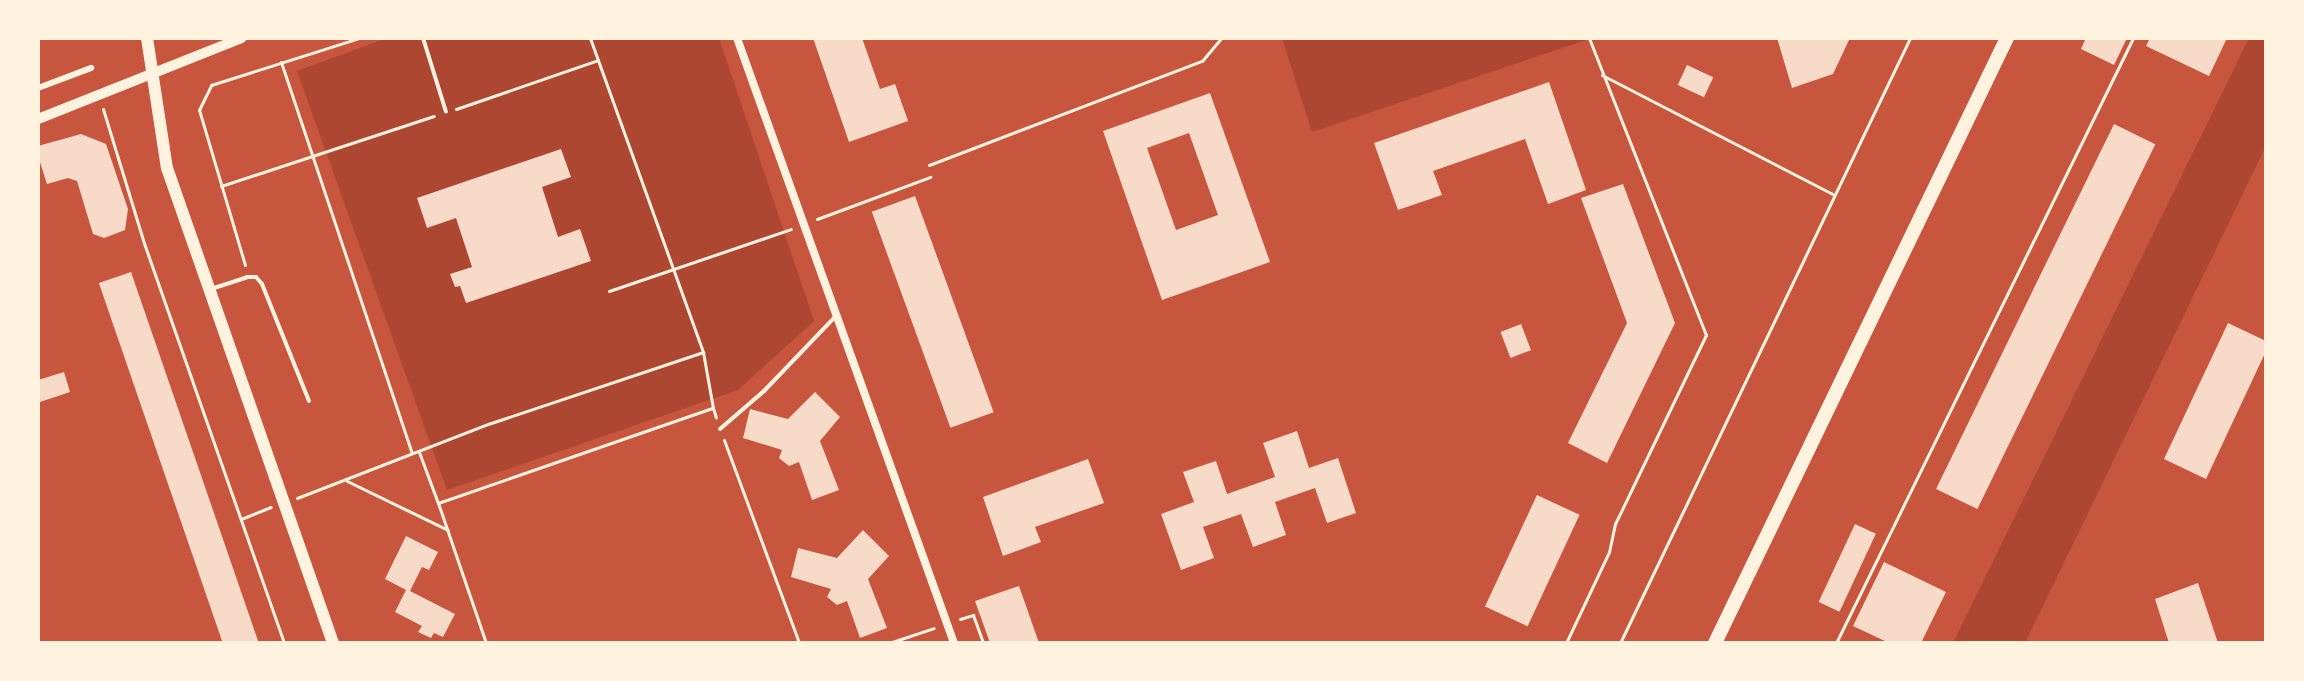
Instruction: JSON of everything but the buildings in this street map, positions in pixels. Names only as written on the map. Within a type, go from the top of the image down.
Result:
[{"type":"main road","points":[[147,38],[167,168],[333,643]]},
{"type":"main road","points":[[1715,643],[2007,38]]},
{"type":"street","points":[[38,119],[151,77],[242,38]]},
{"type":"street","points":[[737,38],[954,643]]},
{"type":"street","points":[[38,88],[91,68]]},
{"type":"lane","points":[[423,38],[446,112]]},
{"type":"lane","points":[[209,290],[256,277],[262,284],[309,401]]},
{"type":"lane","points":[[720,429],[764,391],[836,315]]},
{"type":"path","points":[[249,277],[199,110],[211,85],[359,38]]},
{"type":"path","points":[[590,38],[703,352],[720,429],[799,643]]},
{"type":"path","points":[[929,165],[1202,61],[1221,38]]},
{"type":"path","points":[[1566,643],[1609,552],[1615,524],[1706,335],[1589,38]]},
{"type":"path","points":[[1620,643],[1910,38]]},
{"type":"path","points":[[1836,643],[2133,38]]},
{"type":"path","points":[[221,186],[598,60]]},
{"type":"path","points":[[281,62],[412,454]]},
{"type":"path","points":[[1602,75],[1833,194]]},
{"type":"path","points":[[99,96],[145,246],[284,643]]},
{"type":"path","points":[[609,291],[674,271],[930,177]]},
{"type":"path","points":[[241,519],[347,481],[488,424],[703,352]]},
{"type":"path","points":[[438,503],[713,408]]},
{"type":"path","points":[[419,452],[486,643]]},
{"type":"path","points":[[347,481],[448,530]]},
{"type":"shaded area","points":[[387,38],[719,38],[814,321],[738,390],[447,490],[297,71]]},
{"type":"shaded area","points":[[1282,38],[1592,38],[1312,132]]},
{"type":"shaded area","points":[[2249,38],[2266,38],[2266,146],[2025,643],[1953,643]]}]
